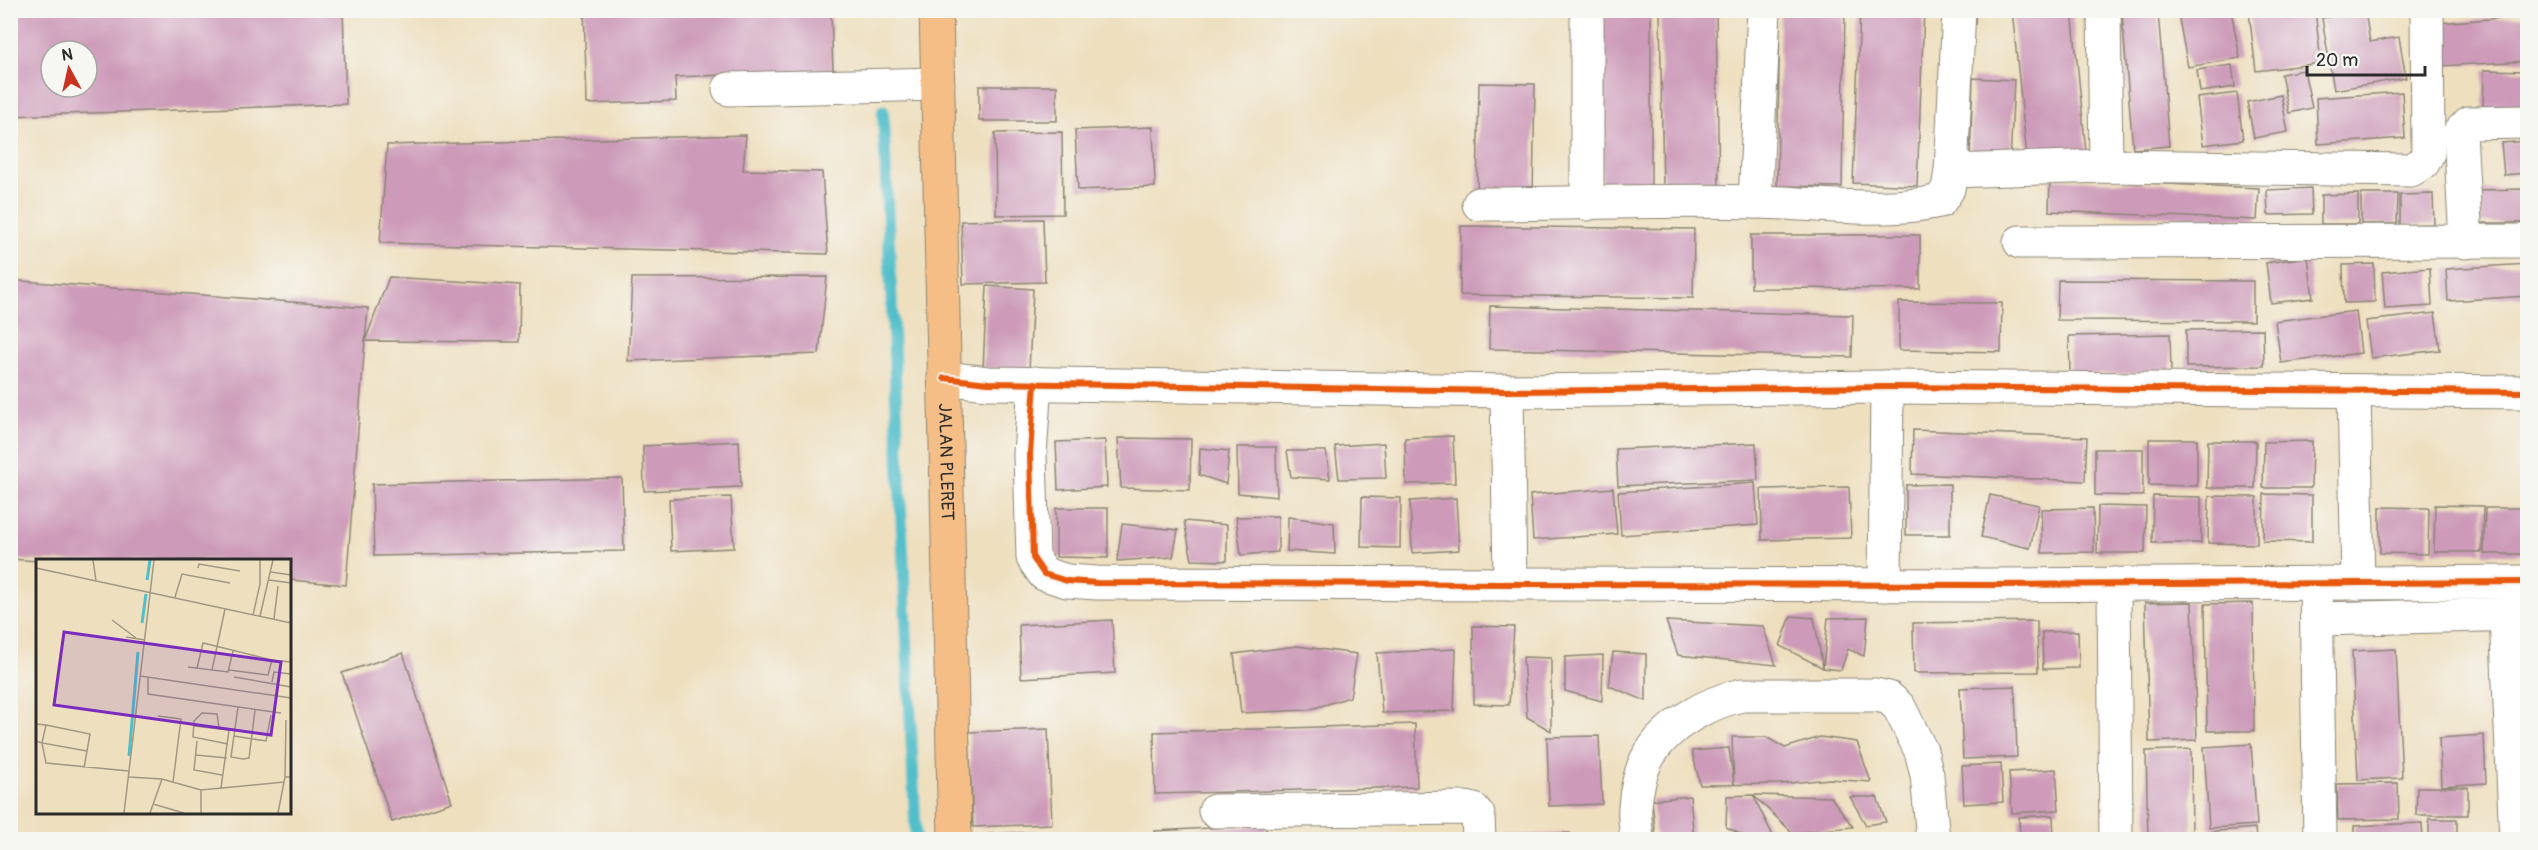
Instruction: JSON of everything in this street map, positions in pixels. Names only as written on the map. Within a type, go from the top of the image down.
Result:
[{"type":"main road","name":"JALAN PLERET","points":[[936,10],[955,840]]},
{"type":"street","points":[[1587,10],[1587,204]]},
{"type":"street","points":[[1755,202],[1764,10]]},
{"type":"street","points":[[1479,204],[1755,202],[1862,206],[1923,204],[1940,201],[1948,189],[1951,171],[1959,10]]},
{"type":"street","points":[[2104,10],[2106,166]]},
{"type":"street","points":[[1951,171],[2106,166],[2411,170],[2423,163],[2428,153],[2427,10]]},
{"type":"street","points":[[729,89],[938,84]]},
{"type":"street","points":[[2466,242],[2460,132],[2469,123],[2528,122]]},
{"type":"street","points":[[2020,242],[2528,241]]},
{"type":"street","points":[[944,378],[988,383],[1507,391],[1887,387],[2528,392]]},
{"type":"street","points":[[1035,383],[1030,454],[1034,558],[1044,574],[1067,581],[1097,583],[1885,585],[2528,582]]},
{"type":"street","points":[[1885,585],[1887,387]]},
{"type":"street","points":[[1507,391],[1510,584]]},
{"type":"street","points":[[2354,391],[2358,584]]},
{"type":"street","points":[[2316,583],[2320,840]]},
{"type":"street","points":[[2114,584],[2116,840]]},
{"type":"street","points":[[2318,619],[2516,614],[2516,840]]},
{"type":"street","points":[[1637,840],[1634,808],[1641,778],[1650,754],[1679,722],[1723,699],[1742,695],[1876,695],[1890,698],[1899,707],[1921,750],[1927,775],[1933,840]]},
{"type":"street","points":[[1215,811],[1466,808],[1474,810],[1478,815],[1479,840]]},
{"type":"building","points":[[10,10],[343,10],[346,104],[10,116]]},
{"type":"building","points":[[584,10],[831,10],[833,71],[675,77],[676,101],[587,104]]},
{"type":"building","points":[[1601,10],[1651,10],[1651,189],[1602,190]]},
{"type":"building","points":[[1660,10],[1716,10],[1719,190],[1663,191]]},
{"type":"building","points":[[1780,10],[1845,10],[1842,187],[1777,186]]},
{"type":"building","points":[[1860,10],[1924,10],[1917,186],[1853,183]]},
{"type":"building","points":[[2012,10],[2072,10],[2086,152],[2027,158]]},
{"type":"building","points":[[2198,10],[2231,10],[2240,58],[2188,67],[2178,14]]},
{"type":"building","points":[[2315,10],[2321,63],[2256,71],[2249,12]]},
{"type":"building","points":[[2365,11],[2370,42],[2399,37],[2406,78],[2334,90],[2322,18]]},
{"type":"building","points":[[2158,12],[2169,146],[2133,149],[2122,15]]},
{"type":"building","points":[[2528,16],[2528,61],[2440,66],[2438,23]]},
{"type":"building","points":[[2232,65],[2235,87],[2200,92],[2197,70]]},
{"type":"building","points":[[2304,70],[2312,108],[2289,113],[2281,74]]},
{"type":"building","points":[[2484,70],[2528,71],[2528,111],[2483,110]]},
{"type":"building","points":[[1973,78],[2014,80],[2010,162],[1970,160]]},
{"type":"building","points":[[1479,83],[1535,84],[1533,196],[1477,195]]},
{"type":"building","points":[[979,86],[1057,86],[1057,121],[979,121]]},
{"type":"building","points":[[2402,92],[2405,138],[2318,144],[2316,98]]},
{"type":"building","points":[[2237,93],[2243,140],[2203,145],[2197,98]]},
{"type":"building","points":[[2281,95],[2288,132],[2254,138],[2247,102]]},
{"type":"building","points":[[1153,127],[1155,187],[1078,190],[1075,130]]},
{"type":"building","points":[[1062,132],[1063,214],[996,215],[995,133]]},
{"type":"building","points":[[746,135],[743,170],[822,172],[828,254],[380,243],[387,145]]},
{"type":"building","points":[[2528,141],[2528,173],[2504,175],[2501,143]]},
{"type":"building","points":[[2050,179],[2259,188],[2257,220],[2049,211]]},
{"type":"building","points":[[2311,188],[2312,214],[2268,215],[2267,190]]},
{"type":"building","points":[[2528,189],[2528,223],[2475,223],[2475,190]]},
{"type":"building","points":[[2358,194],[2358,224],[2321,224],[2321,195]]},
{"type":"building","points":[[2361,194],[2398,194],[2397,224],[2361,224]]},
{"type":"building","points":[[2433,194],[2434,224],[2400,225],[2400,195]]},
{"type":"building","points":[[1043,219],[1045,282],[963,284],[961,221]]},
{"type":"building","points":[[1461,226],[1694,229],[1693,298],[1460,295]]},
{"type":"building","points":[[1751,235],[1920,235],[1920,289],[1751,288]]},
{"type":"building","points":[[2308,257],[2313,298],[2271,303],[2266,263]]},
{"type":"building","points":[[2374,264],[2375,302],[2344,303],[2343,265]]},
{"type":"building","points":[[2528,264],[2528,296],[2448,301],[2446,269]]},
{"type":"building","points":[[2430,268],[2432,306],[2385,309],[2382,272]]},
{"type":"building","points":[[389,277],[520,285],[519,342],[365,341]]},
{"type":"building","points":[[827,277],[819,354],[628,361],[632,278]]},
{"type":"building","points":[[10,280],[368,308],[346,585],[291,580],[291,559],[36,559],[36,561],[10,559]]},
{"type":"building","points":[[2058,280],[2253,281],[2253,321],[2057,320]]},
{"type":"building","points":[[987,286],[1033,289],[1029,370],[983,368]]},
{"type":"building","points":[[1899,302],[2002,303],[2001,352],[1899,350]]},
{"type":"building","points":[[1490,306],[1853,315],[1852,357],[1489,349]]},
{"type":"building","points":[[2356,311],[2361,353],[2281,363],[2275,321]]},
{"type":"building","points":[[2435,313],[2440,350],[2371,358],[2366,321]]},
{"type":"building","points":[[2263,329],[2264,366],[2186,367],[2186,330]]},
{"type":"building","points":[[2170,334],[2171,373],[2070,375],[2069,336]]},
{"type":"building","points":[[1913,430],[2087,437],[2085,481],[1912,474]]},
{"type":"building","points":[[1453,436],[1455,483],[1406,484],[1405,438]]},
{"type":"building","points":[[1118,438],[1191,439],[1190,490],[1121,488]]},
{"type":"building","points":[[2149,439],[2197,439],[2197,486],[2149,485]]},
{"type":"building","points":[[1105,440],[1107,487],[1058,490],[1056,442]]},
{"type":"building","points":[[739,441],[741,487],[644,491],[643,446]]},
{"type":"building","points":[[2208,441],[2256,441],[2255,488],[2207,488]]},
{"type":"building","points":[[2312,441],[2311,488],[2263,488],[2264,442]]},
{"type":"building","points":[[1384,443],[1386,478],[1339,479],[1335,446]]},
{"type":"building","points":[[1756,443],[1758,480],[1618,486],[1616,449]]},
{"type":"building","points":[[1237,447],[1276,447],[1277,497],[1238,493]]},
{"type":"building","points":[[1200,448],[1229,451],[1226,484],[1199,475]]},
{"type":"building","points":[[2095,449],[2143,449],[2143,496],[2095,495]]},
{"type":"building","points":[[1287,451],[1326,451],[1330,479],[1291,477]]},
{"type":"building","points":[[622,478],[624,551],[374,556],[372,484]]},
{"type":"building","points":[[1755,483],[1758,525],[1621,535],[1618,492]]},
{"type":"building","points":[[1950,484],[1950,535],[1906,535],[1906,485]]},
{"type":"building","points":[[1849,487],[1851,538],[1762,540],[1761,489]]},
{"type":"building","points":[[1613,488],[1617,534],[1533,540],[1530,495]]},
{"type":"building","points":[[2264,494],[2312,495],[2312,542],[2263,541]]},
{"type":"building","points":[[1990,495],[2039,505],[2030,548],[1981,537]]},
{"type":"building","points":[[2153,496],[2201,497],[2201,543],[2152,543]]},
{"type":"building","points":[[2209,496],[2257,497],[2257,544],[2208,543]]},
{"type":"building","points":[[731,497],[734,548],[671,551],[669,499]]},
{"type":"building","points":[[1362,497],[1401,498],[1400,548],[1361,547]]},
{"type":"building","points":[[1456,498],[1459,550],[1412,553],[1410,501]]},
{"type":"building","points":[[2435,505],[2483,506],[2482,552],[2434,552]]},
{"type":"building","points":[[2098,506],[2146,507],[2145,553],[2097,553]]},
{"type":"building","points":[[2380,507],[2429,508],[2428,554],[2380,553]]},
{"type":"building","points":[[1056,508],[1108,508],[1108,558],[1056,557]]},
{"type":"building","points":[[2093,508],[2094,552],[2042,553],[2041,509]]},
{"type":"building","points":[[2485,508],[2528,508],[2528,554],[2484,554]]},
{"type":"building","points":[[1278,516],[1278,552],[1241,555],[1236,517]]},
{"type":"building","points":[[1288,517],[1334,523],[1335,554],[1287,551]]},
{"type":"building","points":[[1184,521],[1227,525],[1227,561],[1192,560]]},
{"type":"building","points":[[1122,524],[1178,530],[1173,557],[1117,561]]},
{"type":"building","points":[[2192,602],[2197,740],[2149,742],[2145,603]]},
{"type":"building","points":[[2253,603],[2254,731],[2207,731],[2205,604]]},
{"type":"building","points":[[1791,616],[1814,618],[1823,668],[1780,646]]},
{"type":"building","points":[[1868,617],[1864,656],[1848,649],[1841,670],[1823,668],[1828,618]]},
{"type":"building","points":[[1112,620],[1115,673],[1021,678],[1019,625]]},
{"type":"building","points":[[1666,621],[1763,626],[1776,665],[1678,655]]},
{"type":"building","points":[[2037,621],[2038,672],[1914,673],[1913,623]]},
{"type":"building","points":[[1473,626],[1514,627],[1509,705],[1474,704]]},
{"type":"building","points":[[2078,631],[2079,668],[2043,669],[2042,632]]},
{"type":"building","points":[[1297,646],[1357,654],[1350,697],[1308,710],[1241,713],[1234,654]]},
{"type":"building","points":[[1456,649],[1454,711],[1382,713],[1377,653]]},
{"type":"building","points":[[2396,649],[2402,778],[2358,780],[2352,651]]},
{"type":"building","points":[[1613,652],[1646,654],[1646,701],[1609,686]]},
{"type":"building","points":[[403,653],[452,802],[392,822],[342,673]]},
{"type":"building","points":[[1603,655],[1602,701],[1565,691],[1565,657]]},
{"type":"building","points":[[1523,657],[1551,658],[1551,731],[1527,717]]},
{"type":"building","points":[[2015,686],[2017,757],[1963,759],[1960,688]]},
{"type":"building","points":[[1415,724],[1417,787],[1155,794],[1154,732]]},
{"type":"building","points":[[1048,729],[1052,824],[973,827],[969,732]]},
{"type":"building","points":[[2484,735],[2486,783],[2441,786],[2439,738]]},
{"type":"building","points":[[1599,736],[1602,804],[1549,806],[1547,737]]},
{"type":"building","points":[[1732,737],[1766,737],[1785,748],[1820,737],[1857,742],[1871,782],[1829,779],[1781,784],[1700,785],[1692,751],[1729,748],[1734,784]]},
{"type":"building","points":[[2251,744],[2257,825],[2209,828],[2204,747]]},
{"type":"building","points":[[2191,749],[2192,840],[2148,840],[2146,751]]},
{"type":"building","points":[[2001,764],[2003,802],[1964,804],[1962,766]]},
{"type":"building","points":[[2056,769],[2059,810],[2012,813],[2009,772]]},
{"type":"building","points":[[2398,783],[2399,819],[2338,820],[2337,784]]},
{"type":"building","points":[[2417,787],[2468,787],[2468,815],[2416,815]]},
{"type":"building","points":[[1753,795],[1831,797],[1853,827],[1793,833]]},
{"type":"building","points":[[1753,795],[1773,836],[1750,839],[1726,827],[1727,796]]},
{"type":"building","points":[[1690,796],[1694,840],[1656,840],[1652,800]]},
{"type":"building","points":[[1850,797],[1877,797],[1886,822],[1866,825]]},
{"type":"building","points":[[2053,815],[2054,840],[2020,840],[2019,817]]},
{"type":"building","points":[[2429,819],[2457,819],[2457,840],[2429,840]]},
{"type":"building","points":[[2422,823],[2423,840],[2354,840],[2354,826]]},
{"type":"building","points":[[1266,825],[1266,840],[1156,840],[1155,831]]},
{"type":"building","points":[[2255,828],[2256,840],[2207,840],[2206,832]]},
{"type":"building","points":[[1044,832],[1044,840],[989,840],[989,834]]},
{"type":"building","points":[[1570,833],[1570,840],[1500,840],[1500,836]]},
{"type":"waterway","points":[[883,111],[916,840]]},
{"type":"cycle path","points":[[944,378],[988,383],[1507,391],[1887,387],[2528,392]]},
{"type":"cycle path","points":[[1035,383],[1030,454],[1033,558],[1044,574],[1067,581],[1097,583],[1987,585],[2528,582]]}]
